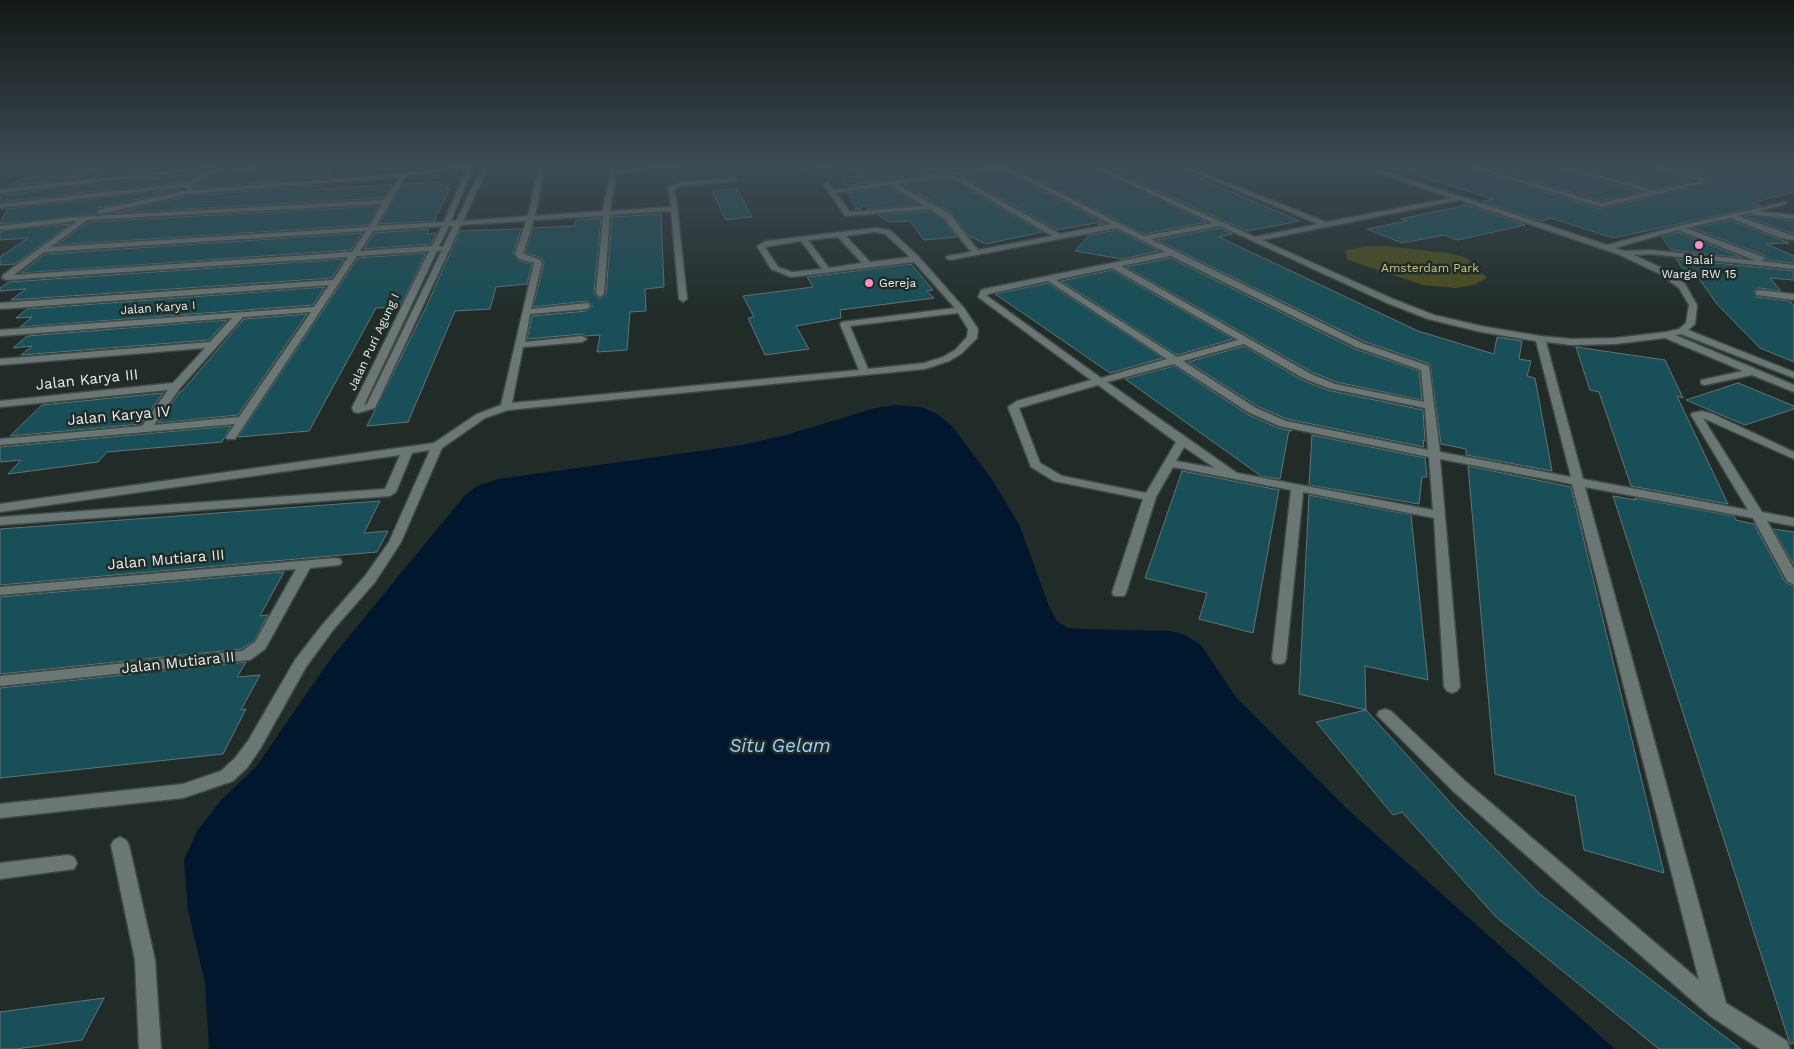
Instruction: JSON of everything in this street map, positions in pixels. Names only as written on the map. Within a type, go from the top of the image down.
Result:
[{"type":"street","points":[[1,225],[77,214]]},
{"type":"street","points":[[1,225],[88,214]]},
{"type":"street","points":[[1,225],[174,214]]},
{"type":"street","points":[[231,437],[380,214]]},
{"type":"street","name":"Jalan Puri Agung I","points":[[450,214],[356,408],[358,410],[371,406],[407,326],[462,214]]},
{"type":"street","points":[[48,247],[562,214]]},
{"type":"street","points":[[600,294],[607,214]]},
{"type":"street","points":[[675,214],[683,299]]},
{"type":"street","points":[[944,214],[976,253]]},
{"type":"street","points":[[1019,214],[1059,237]]},
{"type":"street","points":[[1097,214],[1359,345],[1426,368],[1440,515],[1452,687]]},
{"type":"street","points":[[1198,214],[1390,301],[1431,317],[1481,329],[1540,339],[1572,342],[1615,341],[1666,335],[1682,330],[1690,324],[1693,305],[1682,286],[1663,272],[1623,253],[1507,214]]},
{"type":"street","points":[[1299,214],[1326,225]]},
{"type":"street","points":[[1254,239],[1381,214]]},
{"type":"street","points":[[1606,248],[1738,214]]},
{"type":"street","points":[[1764,214],[1794,217]]},
{"type":"street","points":[[506,407],[538,263],[519,254],[531,216]]},
{"type":"street","points":[[1731,216],[1794,238]]},
{"type":"street","points":[[3,280],[84,219]]},
{"type":"street","points":[[1144,238],[1220,224]]},
{"type":"street","points":[[0,237],[19,225]]},
{"type":"street","points":[[950,258],[1119,225]]},
{"type":"street","points":[[1678,228],[1776,265]]},
{"type":"street","points":[[0,508],[437,446],[481,416],[506,407],[925,366],[946,359],[958,352],[972,338],[973,328],[961,310],[916,259],[887,232],[875,230],[840,234],[766,243],[761,247],[775,270],[791,274],[916,259]]},
{"type":"street","points":[[840,234],[868,265]]},
{"type":"street","points":[[802,239],[827,270]]},
{"type":"street","points":[[3,280],[446,248]]},
{"type":"street","points":[[1623,253],[1651,252],[1794,267]]},
{"type":"street","points":[[1172,253],[984,292],[982,297],[1182,441],[1233,475]]},
{"type":"street","points":[[1113,265],[1308,376],[1332,386],[1430,406]]},
{"type":"street","points":[[1048,278],[1252,410],[1283,424],[1434,455],[1794,522]]},
{"type":"street","points":[[0,306],[336,282]]},
{"type":"street","points":[[1759,293],[1794,297]]},
{"type":"street","points":[[526,312],[588,306]]},
{"type":"street","name":"Jalan Karya I","points":[[0,333],[317,309]]},
{"type":"street","points":[[865,373],[845,324],[961,310]]},
{"type":"street","points":[[145,429],[176,386],[240,315]]},
{"type":"street","points":[[395,327],[407,326]]},
{"type":"street","points":[[1682,330],[1794,375]]},
{"type":"street","points":[[1666,335],[1794,389]]},
{"type":"street","points":[[1540,339],[1717,1009]]},
{"type":"street","points":[[520,345],[582,340]]},
{"type":"street","points":[[1150,497],[1058,479],[1035,465],[1013,407],[1021,403],[1246,340]]},
{"type":"street","points":[[0,362],[212,345]]},
{"type":"street","points":[[1705,382],[1752,372]]},
{"type":"street","name":"Jalan Karya III","points":[[0,404],[176,386]]},
{"type":"street","points":[[1794,456],[1706,415],[1696,415],[1757,514],[1794,581]]},
{"type":"street","name":"Jalan Karya IV","points":[[0,442],[241,420]]},
{"type":"street","points":[[1119,593],[1150,497],[1182,441]]},
{"type":"street","points":[[0,811],[183,791],[227,776],[241,763],[254,745],[300,664],[328,627],[370,579],[395,542],[437,446]]},
{"type":"street","points":[[0,521],[390,492],[408,450]]},
{"type":"street","points":[[1169,463],[1440,515]]},
{"type":"street","points":[[1279,658],[1298,489]]},
{"type":"street","name":"Jalan Mutiara III","points":[[0,591],[335,562]]},
{"type":"street","name":"Jalan Mutiara II","points":[[0,682],[245,656],[260,645],[306,564]]},
{"type":"street","points":[[1385,715],[1459,786],[1717,1009],[1779,1049]]},
{"type":"street","points":[[120,845],[145,960],[150,1049]]},
{"type":"street","points":[[0,871],[68,863]]},
{"type":"green space","name":"Amsterdam Park","points":[[1367,246],[1386,246],[1448,253],[1467,258],[1487,278],[1474,285],[1456,288],[1423,285],[1348,260],[1345,250]]},
{"type":"water","name":"Situ Gelam","points":[[895,405],[921,407],[937,414],[952,426],[991,478],[1019,524],[1049,606],[1057,621],[1068,628],[1171,631],[1185,635],[1201,645],[1236,697],[1346,808],[1615,1049],[209,1049],[205,983],[188,910],[184,860],[197,831],[221,800],[255,768],[332,657],[465,495],[477,486],[498,479],[742,445],[786,435],[875,408]]},
{"type":"building","points":[[5,214],[96,214],[96,214],[0,224]]},
{"type":"building","points":[[234,214],[374,214],[368,225],[57,245],[88,222]]},
{"type":"building","points":[[385,214],[438,214],[434,221],[379,224]]},
{"type":"building","points":[[661,214],[664,287],[645,289],[646,311],[630,312],[627,350],[597,352],[600,335],[586,336],[582,334],[527,339],[532,316],[587,311],[593,306],[587,301],[533,307],[544,263],[540,257],[525,253],[533,228],[575,226],[576,220],[601,218],[594,294],[600,299],[606,294],[612,217]]},
{"type":"building","points":[[723,214],[750,214],[752,217],[726,220]]},
{"type":"building","points":[[935,214],[943,219],[957,237],[924,240],[910,221],[889,222],[878,215]]},
{"type":"building","points":[[952,214],[1011,214],[1042,232],[986,244],[969,236]]},
{"type":"building","points":[[1029,214],[1087,214],[1105,223],[1098,225],[1101,222],[1057,230]]},
{"type":"building","points":[[1105,214],[1190,214],[1207,222],[1144,234]]},
{"type":"building","points":[[1209,214],[1283,214],[1300,221],[1247,231]]},
{"type":"building","points":[[1425,214],[1493,214],[1525,225],[1458,240],[1444,235],[1402,243],[1367,229],[1407,221],[1401,219]]},
{"type":"building","points":[[1519,214],[1724,214],[1613,238],[1551,218],[1541,221]]},
{"type":"building","points":[[1750,215],[1794,221],[1794,234],[1744,216]]},
{"type":"building","points":[[1730,220],[1789,243],[1766,244],[1794,256],[1794,263],[1766,260],[1764,255],[1692,228]]},
{"type":"building","points":[[70,224],[15,264],[0,265],[0,257],[28,238],[0,240],[0,231]]},
{"type":"building","points":[[1220,228],[1233,234],[1219,237],[1418,331],[1494,354],[1497,337],[1522,341],[1519,359],[1531,361],[1527,376],[1535,378],[1552,471],[1466,455],[1466,449],[1441,444],[1430,364],[1363,341],[1157,240]]},
{"type":"building","points":[[429,229],[427,234],[436,233],[431,244],[364,249],[374,233]]},
{"type":"building","points":[[521,229],[513,253],[519,261],[532,264],[527,284],[496,287],[490,309],[455,311],[408,422],[367,426],[427,305],[460,231]]},
{"type":"building","points":[[1117,230],[1159,251],[1122,259],[1075,251],[1089,235]]},
{"type":"building","points":[[1678,232],[1743,258],[1671,250],[1662,237]]},
{"type":"building","points":[[362,233],[351,250],[21,273],[45,254]]},
{"type":"building","points":[[426,253],[400,307],[376,308],[309,431],[238,437],[358,258]]},
{"type":"building","points":[[1171,258],[1355,349],[1419,371],[1422,400],[1336,382],[1312,372],[1126,267]]},
{"type":"building","points":[[344,259],[332,278],[11,300],[26,289],[0,291],[0,288],[9,282]]},
{"type":"building","points":[[1676,259],[1794,271],[1794,280],[1770,278],[1781,291],[1759,288],[1754,291],[1756,297],[1790,301],[1794,306],[1794,362],[1760,348],[1717,304],[1693,270],[1683,269]]},
{"type":"building","points":[[911,264],[933,290],[927,291],[934,298],[840,310],[841,318],[796,326],[809,349],[765,355],[748,318],[754,317],[743,296],[813,287],[807,277]]},
{"type":"building","points":[[1112,270],[1233,339],[1177,355],[1061,281]]},
{"type":"building","points":[[1048,283],[1163,358],[1110,373],[995,294]]},
{"type":"building","points":[[325,287],[313,305],[20,327],[32,317],[16,318],[27,309]]},
{"type":"building","points":[[307,314],[238,415],[158,423],[180,392],[244,319]]},
{"type":"building","points":[[227,320],[209,340],[21,355],[32,346],[13,348],[27,336]]},
{"type":"building","points":[[1244,346],[1302,380],[1327,390],[1423,410],[1424,447],[1287,419],[1257,406],[1188,362]]},
{"type":"building","points":[[1576,347],[1665,360],[1683,398],[1677,396],[1728,504],[1631,486],[1599,392],[1590,390]]},
{"type":"building","points":[[1174,366],[1247,414],[1278,428],[1289,430],[1280,479],[1261,476],[1125,379]]},
{"type":"building","points":[[1738,383],[1794,406],[1794,409],[1745,425],[1686,400]]},
{"type":"building","points":[[163,393],[141,424],[10,436],[42,405]]},
{"type":"building","points":[[231,426],[222,442],[107,452],[98,462],[8,474],[21,460],[0,462],[0,447]]},
{"type":"building","points":[[1312,435],[1425,458],[1427,477],[1422,477],[1419,504],[1309,485]]},
{"type":"building","points":[[1468,466],[1571,487],[1664,873],[1584,850],[1575,796],[1495,774]]},
{"type":"building","points":[[1182,471],[1279,490],[1253,633],[1199,619],[1207,593],[1145,578]]},
{"type":"building","points":[[1309,495],[1411,515],[1428,680],[1365,666],[1366,710],[1299,694]]},
{"type":"building","points":[[1613,496],[1636,500],[1635,498],[1734,516],[1736,520],[1754,524],[1785,582],[1794,587],[1794,1043],[1790,1044]]},
{"type":"building","points":[[380,501],[364,533],[388,531],[377,552],[0,585],[0,529]]},
{"type":"building","points":[[1773,529],[1794,532],[1794,565]]},
{"type":"building","points":[[284,572],[260,616],[268,615],[254,641],[241,649],[0,674],[0,597]]},
{"type":"building","points":[[246,662],[237,677],[260,675],[241,710],[246,709],[223,754],[0,778],[0,688]]},
{"type":"building","points":[[1366,710],[1457,810],[1540,894],[1741,1049],[1659,1049],[1496,917],[1402,812],[1393,815],[1316,722]]},
{"type":"building","points":[[104,998],[82,1040],[16,1049],[0,1049],[0,1012]]},
{"type":"place","name":"Balai Warga RW 15","points":[[1699,245]]},
{"type":"place","name":"Gereja","points":[[869,283]]}]
